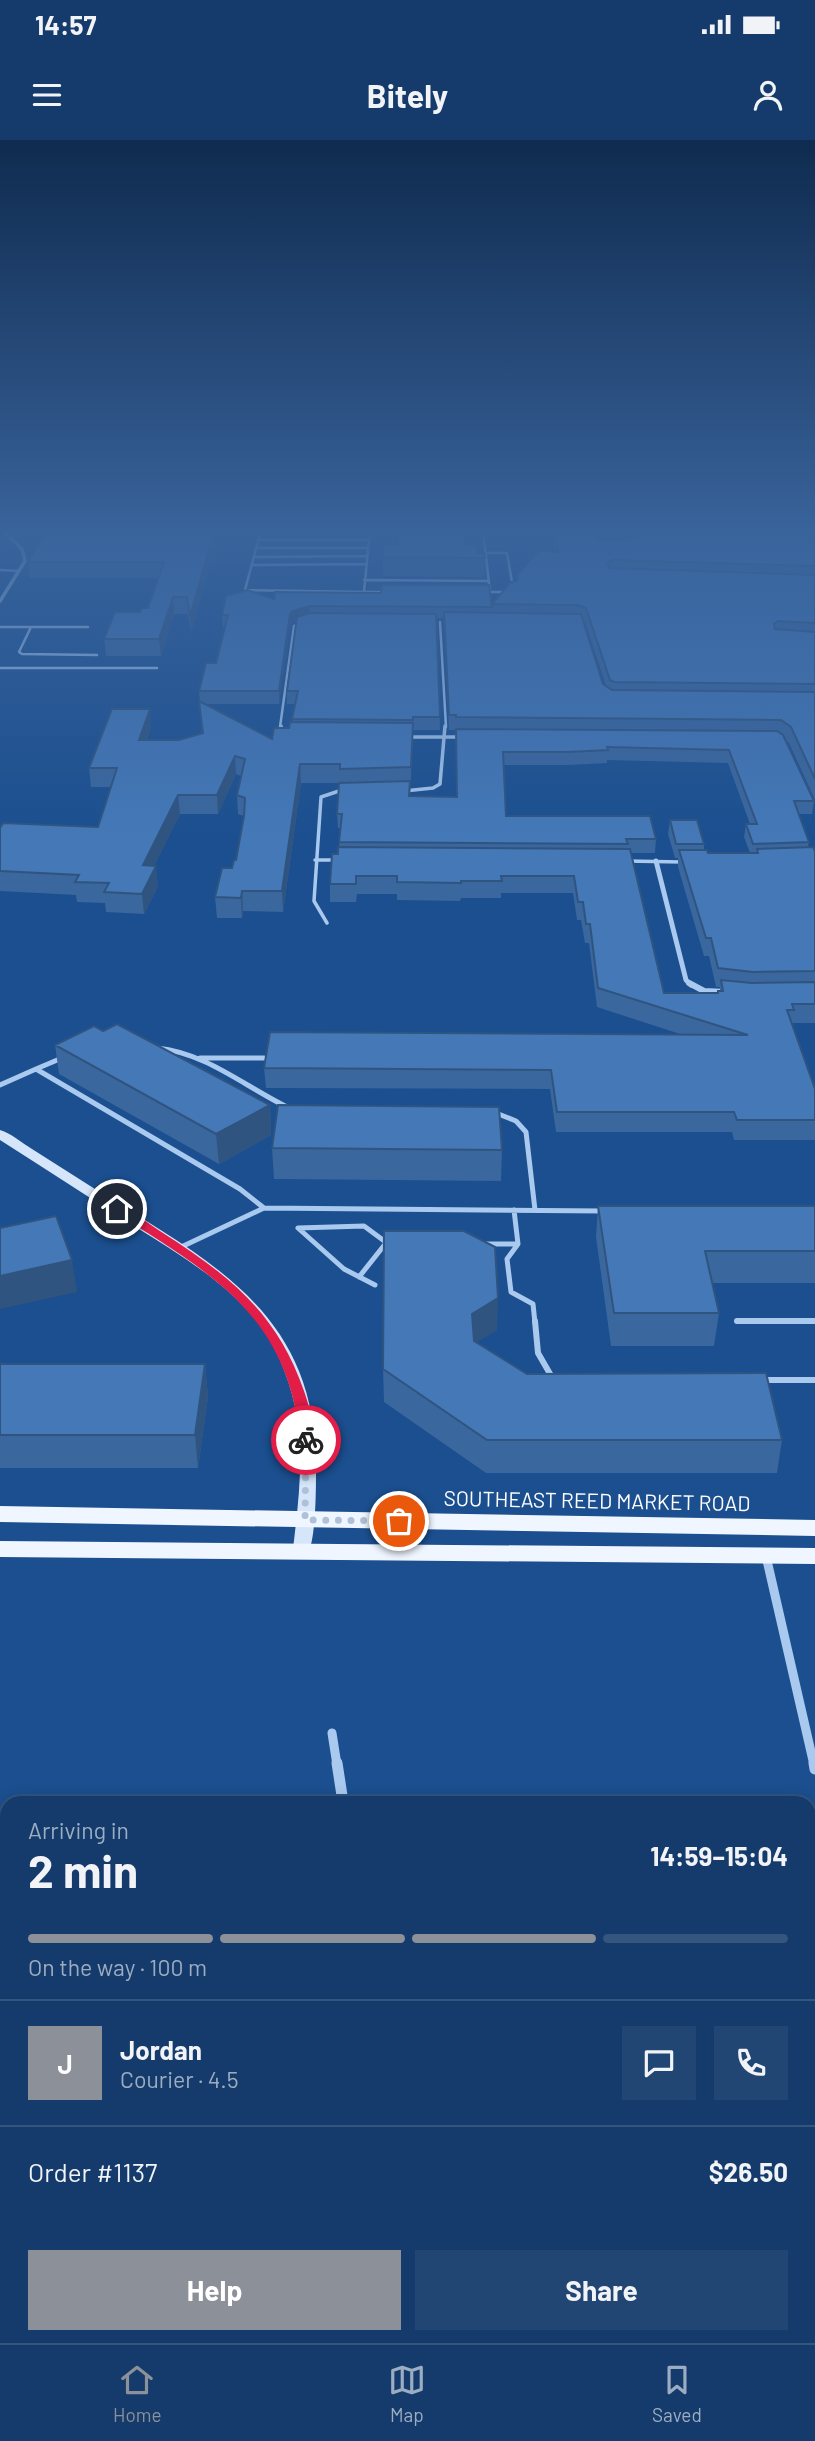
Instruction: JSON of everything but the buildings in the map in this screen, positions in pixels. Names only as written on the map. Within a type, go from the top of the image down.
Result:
[{"type":"main road","name":"SOUTHEAST REED MARKET ROAD","points":[[0,1514],[815,1528]]},
{"type":"main road","points":[[0,1549],[302,1549],[815,1556]]},
{"type":"street","points":[[656,861],[686,980],[691,987],[709,992],[735,993]]},
{"type":"street","points":[[0,1134],[179,1248],[231,1287],[262,1318],[288,1362],[303,1404],[307,1450],[302,1549]]},
{"type":"street","points":[[766,1555],[815,1769]]},
{"type":"street","points":[[332,1733],[342,1796]]},
{"type":"lane","points":[[28,633],[19,652],[22,654],[97,655]]},
{"type":"lane","points":[[291,736],[280,731],[293,633]]},
{"type":"lane","points":[[393,790],[416,791],[440,784],[446,737],[441,633]]},
{"type":"lane","points":[[0,668],[157,668]]},
{"type":"lane","points":[[407,737],[474,737]]},
{"type":"lane","points":[[327,923],[314,901],[321,797],[331,792],[357,790]]},
{"type":"lane","points":[[315,860],[343,860]]},
{"type":"lane","points":[[615,861],[692,862]]},
{"type":"lane","points":[[148,1048],[173,1048],[197,1058],[286,1107],[299,1108]]},
{"type":"lane","points":[[0,1086],[75,1053]]},
{"type":"lane","points":[[197,1058],[264,1058]]},
{"type":"lane","points":[[36,1069],[240,1189],[264,1208]]},
{"type":"lane","points":[[485,1113],[498,1113],[516,1121],[526,1132],[534,1210]]},
{"type":"lane","points":[[179,1248],[264,1208],[615,1211]]},
{"type":"lane","points":[[514,1210],[518,1244],[507,1259],[511,1292],[533,1304],[538,1353],[552,1379],[566,1380]]},
{"type":"lane","points":[[375,1285],[344,1269],[298,1228],[365,1226],[386,1244],[399,1244]]},
{"type":"lane","points":[[359,1277],[386,1244]]},
{"type":"lane","points":[[478,1244],[518,1244]]},
{"type":"lane","points":[[737,1321],[815,1321]]},
{"type":"lane","points":[[760,1380],[815,1380]]},
{"type":"way so far","points":[[306,1440],[305,1520],[399,1521]]},
{"type":"route","points":[[117,1209],[179,1248],[231,1287],[262,1318],[288,1362],[303,1404],[306,1440]]}]
